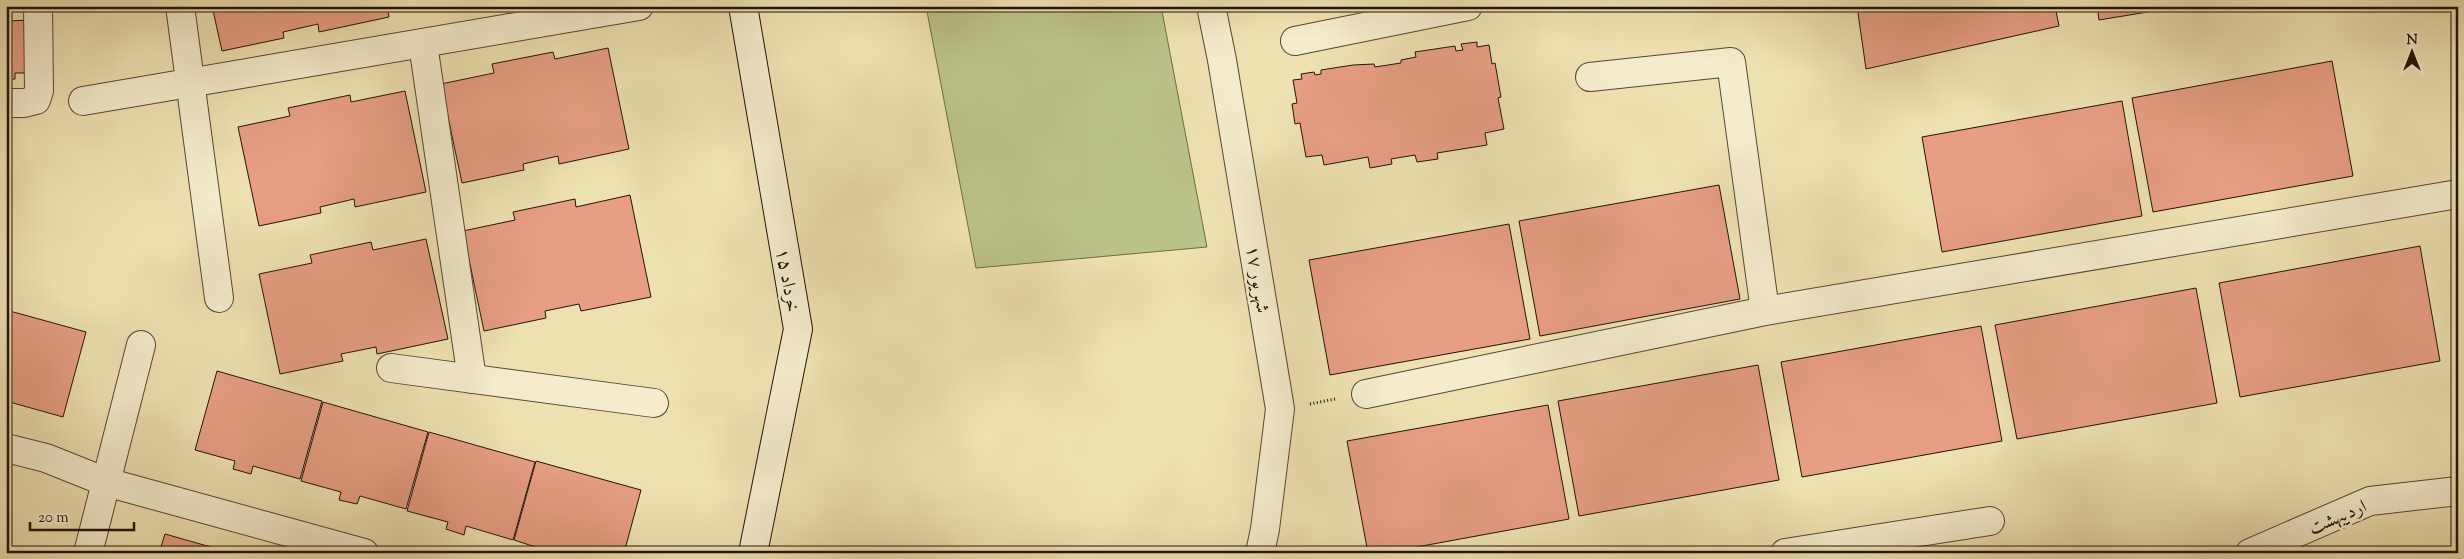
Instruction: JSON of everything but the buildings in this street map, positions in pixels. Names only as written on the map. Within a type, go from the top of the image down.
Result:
[{"type":"street","points":[[6,103],[24,103],[36,100],[39,91],[38,6]]},
{"type":"street","points":[[180,6],[192,84],[219,298]]},
{"type":"street","points":[[83,101],[192,84],[639,6]]},
{"type":"street","name":"۱۵ خرداد","points":[[743,6],[798,328],[753,553]]},
{"type":"street","name":"۱۷ شهریور","points":[[1211,6],[1222,60],[1280,409],[1265,529],[1260,553]]},
{"type":"street","points":[[1294,41],[1468,6]]},
{"type":"street","points":[[423,44],[472,379]]},
{"type":"street","points":[[1590,77],[1731,62],[1765,311]]},
{"type":"street","points":[[1366,394],[1765,311],[2458,194]]},
{"type":"street","points":[[88,553],[141,345]]},
{"type":"street","points":[[391,368],[654,403]]},
{"type":"street","points":[[6,448],[46,458],[106,482],[364,553]]},
{"type":"street","name":"اردیبهشت","points":[[2250,553],[2370,501],[2458,492]]},
{"type":"street","points":[[1785,553],[1990,521]]},
{"type":"path","points":[[1280,409],[1366,394]]},
{"type":"green space","points":[[926,6],[1161,6],[1207,247],[976,268]]}]
